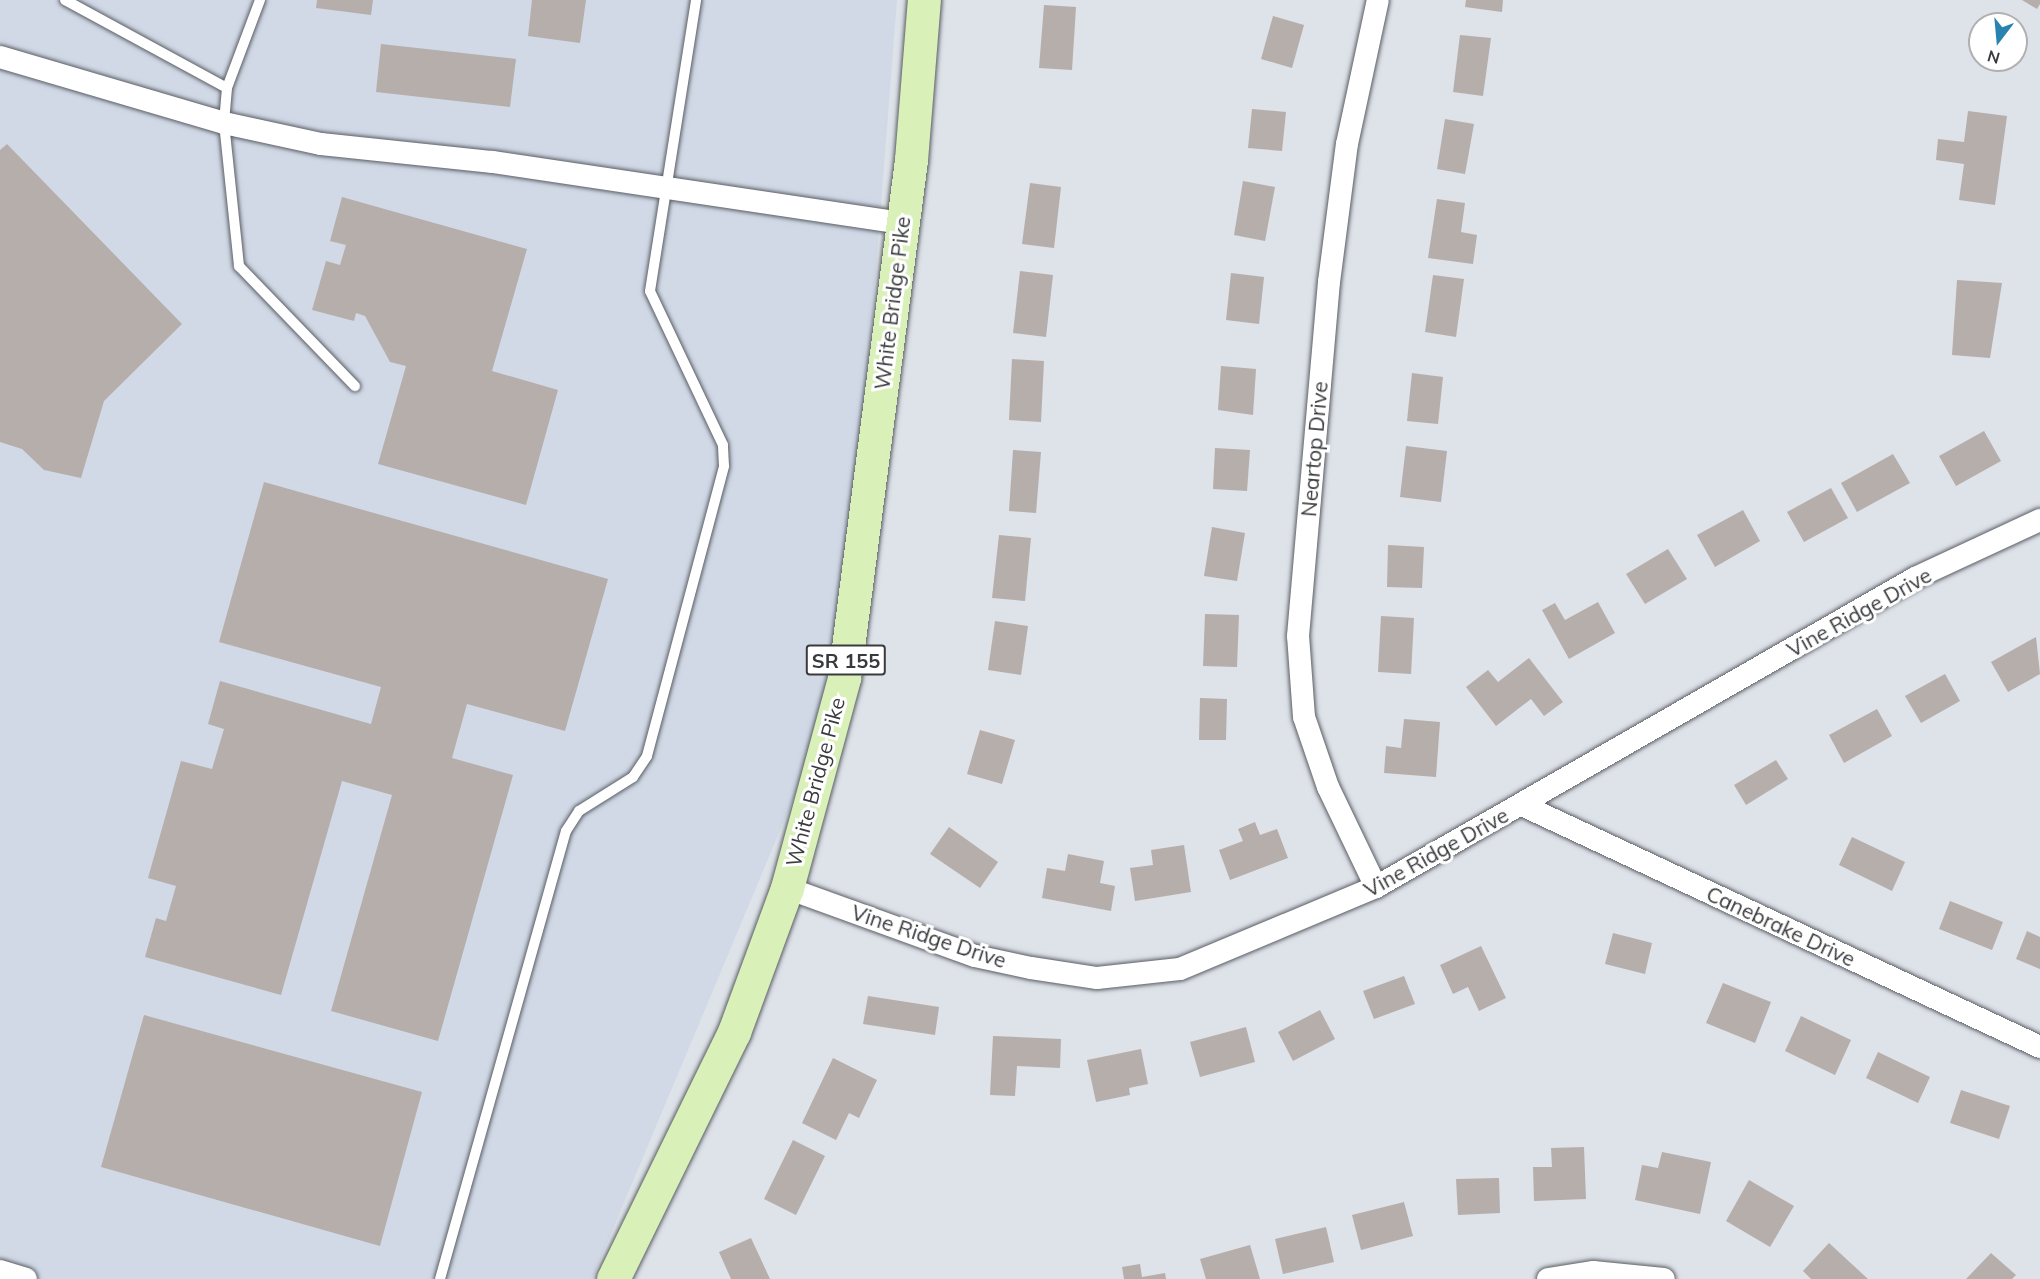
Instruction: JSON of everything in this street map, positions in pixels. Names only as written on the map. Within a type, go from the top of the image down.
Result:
[{"type":"main road","name":"White Bridge Pike","points":[[613,1279],[734,1032],[787,888],[844,678],[903,223],[924,0]]},
{"type":"street","name":"Neartop Drive","points":[[1377,887],[1328,787],[1304,717],[1298,636],[1329,282],[1347,144],[1378,0]]},
{"type":"street","points":[[0,57],[224,123],[321,144],[667,187],[903,223]]},
{"type":"street","name":"Vine Ridge Drive","points":[[787,888],[975,956],[1097,978],[1180,969],[1377,887],[1915,578],[2040,520]]},
{"type":"street","name":"Canebrake Drive","points":[[1522,805],[2040,1047]]},
{"type":"street","points":[[0,1271],[26,1279]]},
{"type":"street","points":[[1548,1279],[1593,1272],[1664,1279]]},
{"type":"lane","points":[[65,0],[227,88]]},
{"type":"lane","points":[[260,0],[227,88],[224,123],[239,266],[355,386]]},
{"type":"lane","points":[[440,1279],[566,831],[579,811],[633,777],[647,756],[722,475],[723,445],[650,291],[696,0]]},
{"type":"shaded area","points":[[0,0],[897,0],[844,678],[592,1279],[26,1279],[0,1271]]},
{"type":"building","points":[[317,0],[373,0],[371,15],[316,8]]},
{"type":"building","points":[[532,0],[586,0],[580,43],[528,36]]},
{"type":"building","points":[[1466,0],[1503,0],[1502,12],[1465,7]]},
{"type":"building","points":[[2022,0],[2040,0],[2040,4],[2037,9]]},
{"type":"building","points":[[1044,5],[1076,7],[1072,70],[1039,68]]},
{"type":"building","points":[[1273,16],[1304,25],[1292,68],[1261,59]]},
{"type":"building","points":[[1460,35],[1491,38],[1483,96],[1453,92]]},
{"type":"building","points":[[381,44],[516,59],[510,107],[376,92]]},
{"type":"building","points":[[1252,109],[1286,112],[1282,151],[1248,148]]},
{"type":"building","points":[[1968,111],[2007,116],[1995,205],[1959,200],[1964,164],[1936,160],[1938,139],[1964,142]]},
{"type":"building","points":[[1445,119],[1474,124],[1465,174],[1437,169]]},
{"type":"building","points":[[7,144],[182,324],[104,401],[81,478],[44,470],[22,449],[0,442],[0,150]]},
{"type":"building","points":[[1243,181],[1275,187],[1265,241],[1234,235]]},
{"type":"building","points":[[1030,183],[1061,187],[1054,248],[1022,244]]},
{"type":"building","points":[[342,197],[527,249],[492,371],[558,390],[526,505],[378,464],[406,366],[390,362],[365,316],[356,313],[354,321],[312,310],[326,261],[340,265],[346,245],[330,241]]},
{"type":"building","points":[[1437,199],[1465,203],[1461,232],[1477,235],[1473,264],[1428,258]]},
{"type":"building","points":[[1020,271],[1053,275],[1046,337],[1013,333]]},
{"type":"building","points":[[1231,273],[1264,277],[1259,324],[1226,320]]},
{"type":"building","points":[[1433,275],[1464,279],[1456,337],[1425,332]]},
{"type":"building","points":[[1957,280],[2002,283],[1990,358],[1952,355]]},
{"type":"building","points":[[1012,359],[1044,361],[1041,422],[1009,420]]},
{"type":"building","points":[[1221,366],[1256,369],[1253,415],[1218,410]]},
{"type":"building","points":[[1412,373],[1443,377],[1438,424],[1407,421]]},
{"type":"building","points":[[1984,431],[2001,461],[1956,486],[1939,456]]},
{"type":"building","points":[[1406,446],[1447,451],[1441,502],[1400,497]]},
{"type":"building","points":[[1215,448],[1250,450],[1247,491],[1213,489]]},
{"type":"building","points":[[1013,450],[1041,452],[1036,513],[1009,511]]},
{"type":"building","points":[[1893,454],[1910,483],[1857,512],[1841,483]]},
{"type":"building","points":[[264,482],[608,579],[565,731],[467,704],[452,758],[513,775],[438,1041],[331,1011],[392,795],[342,781],[281,995],[145,957],[156,918],[166,921],[176,886],[148,878],[181,761],[212,769],[224,729],[208,724],[220,681],[371,724],[381,687],[219,642]]},
{"type":"building","points":[[1831,488],[1848,518],[1804,542],[1787,512]]},
{"type":"building","points":[[1743,510],[1760,541],[1715,567],[1697,535]]},
{"type":"building","points":[[1212,527],[1245,533],[1237,581],[1204,576]]},
{"type":"building","points":[[999,535],[1031,538],[1025,601],[992,598]]},
{"type":"building","points":[[1388,545],[1424,547],[1422,588],[1387,587]]},
{"type":"building","points":[[1668,549],[1687,579],[1645,604],[1626,574]]},
{"type":"building","points":[[1598,602],[1615,633],[1569,659],[1542,610],[1555,603],[1565,620]]},
{"type":"building","points":[[1205,614],[1239,615],[1237,667],[1203,666]]},
{"type":"building","points":[[1381,616],[1414,618],[1411,674],[1378,672]]},
{"type":"building","points":[[995,621],[1028,626],[1021,675],[988,670]]},
{"type":"building","points":[[2036,637],[2040,674],[2008,692],[1991,662]]},
{"type":"building","points":[[1529,658],[1563,702],[1544,716],[1531,699],[1496,726],[1466,687],[1488,670],[1498,682]]},
{"type":"building","points":[[1945,674],[1960,701],[1921,723],[1905,696]]},
{"type":"building","points":[[1200,698],[1227,699],[1226,740],[1199,740]]},
{"type":"building","points":[[1877,709],[1892,736],[1844,763],[1829,735]]},
{"type":"building","points":[[1404,719],[1440,722],[1436,777],[1384,773],[1386,746],[1401,748]]},
{"type":"building","points":[[980,730],[1015,740],[1002,784],[967,774]]},
{"type":"building","points":[[1776,760],[1788,779],[1746,805],[1734,785]]},
{"type":"building","points":[[1255,822],[1260,835],[1277,829],[1288,858],[1230,880],[1219,850],[1243,841],[1238,829]]},
{"type":"building","points":[[949,827],[998,862],[980,888],[930,854]]},
{"type":"building","points":[[1852,837],[1905,862],[1892,891],[1839,865]]},
{"type":"building","points":[[1184,845],[1191,892],[1135,901],[1130,868],[1153,865],[1151,850]]},
{"type":"building","points":[[1068,854],[1104,861],[1100,883],[1115,886],[1111,911],[1042,898],[1047,868],[1065,871]]},
{"type":"building","points":[[1950,901],[2003,922],[1992,950],[1939,929]]},
{"type":"building","points":[[2027,931],[2040,937],[2040,969],[2016,959]]},
{"type":"building","points":[[1613,933],[1652,943],[1645,974],[1605,964]]},
{"type":"building","points":[[1481,946],[1506,998],[1479,1011],[1468,987],[1453,994],[1440,965]]},
{"type":"building","points":[[1404,976],[1415,1004],[1374,1019],[1363,991]]},
{"type":"building","points":[[1723,983],[1771,1002],[1755,1043],[1706,1023]]},
{"type":"building","points":[[868,996],[939,1007],[935,1035],[863,1024]]},
{"type":"building","points":[[1320,1010],[1335,1039],[1293,1061],[1278,1032]]},
{"type":"building","points":[[144,1015],[422,1092],[380,1246],[101,1167]]},
{"type":"building","points":[[1801,1016],[1851,1040],[1835,1075],[1785,1051]]},
{"type":"building","points":[[1246,1027],[1255,1062],[1200,1077],[1190,1042]]},
{"type":"building","points":[[993,1036],[1061,1039],[1060,1068],[1017,1066],[1015,1096],[990,1095]]},
{"type":"building","points":[[1141,1049],[1148,1084],[1129,1088],[1130,1095],[1096,1102],[1087,1060]]},
{"type":"building","points":[[1878,1052],[1930,1077],[1918,1103],[1866,1078]]},
{"type":"building","points":[[833,1058],[877,1080],[859,1118],[849,1113],[836,1140],[802,1123]]},
{"type":"building","points":[[1961,1090],[2010,1106],[1999,1139],[1950,1123]]},
{"type":"building","points":[[793,1140],[825,1156],[796,1215],[764,1199]]},
{"type":"building","points":[[1584,1147],[1586,1199],[1534,1201],[1533,1167],[1552,1167],[1551,1148]]},
{"type":"building","points":[[1662,1152],[1711,1162],[1700,1214],[1635,1200],[1642,1165],[1658,1168]]},
{"type":"building","points":[[1499,1178],[1500,1213],[1458,1215],[1456,1179]]},
{"type":"building","points":[[1749,1180],[1794,1206],[1770,1247],[1726,1221]]},
{"type":"building","points":[[1404,1202],[1413,1236],[1361,1250],[1352,1215]]},
{"type":"building","points":[[1326,1227],[1334,1262],[1283,1274],[1275,1239]]},
{"type":"building","points":[[751,1238],[770,1279],[731,1279],[719,1252]]},
{"type":"building","points":[[1829,1243],[1868,1279],[1811,1279],[1803,1271]]},
{"type":"building","points":[[1250,1245],[1260,1279],[1206,1279],[1200,1259]]},
{"type":"building","points":[[1991,1253],[2016,1275],[2012,1279],[1966,1279]]},
{"type":"building","points":[[1140,1264],[1142,1277],[1165,1273],[1166,1279],[1124,1279],[1122,1267]]}]
